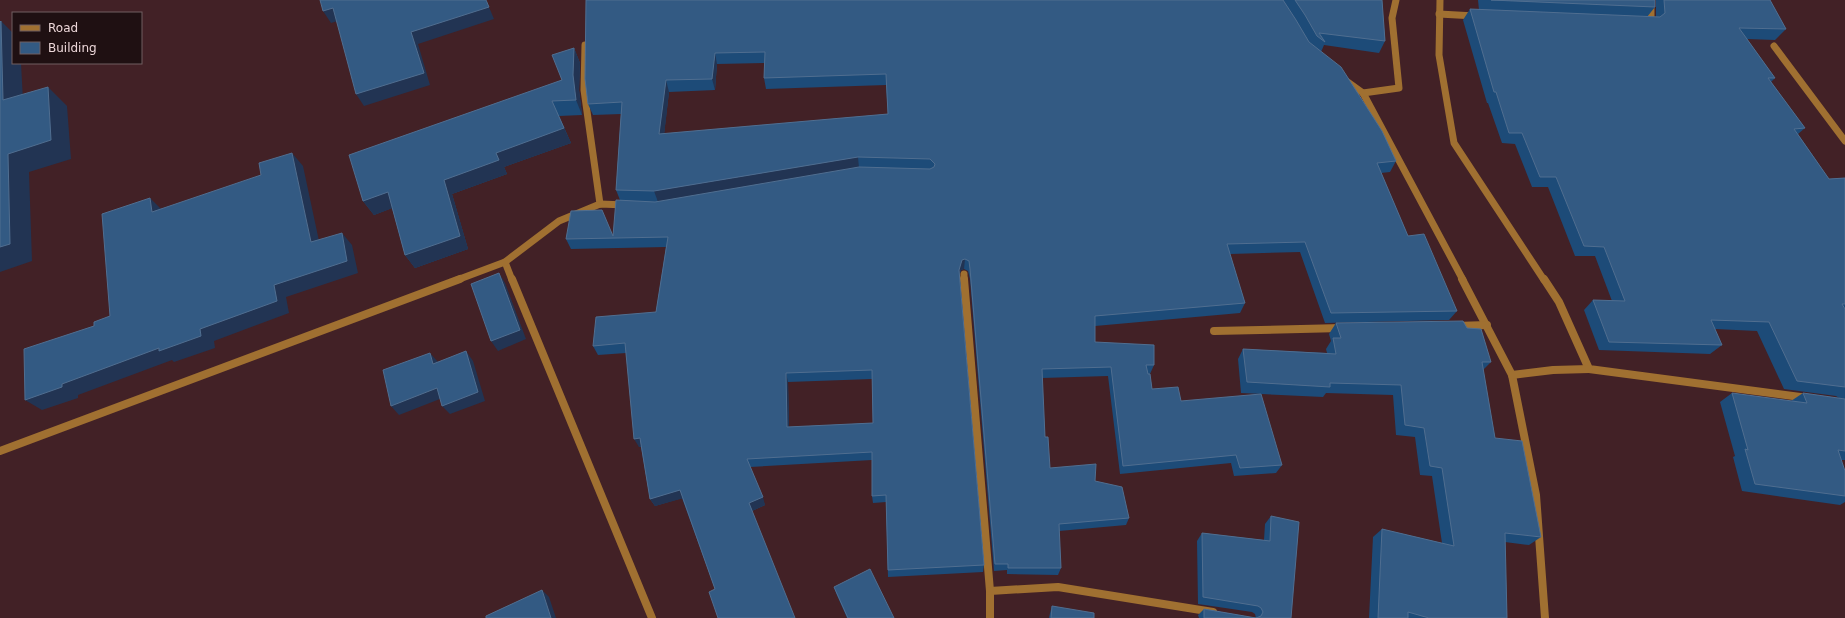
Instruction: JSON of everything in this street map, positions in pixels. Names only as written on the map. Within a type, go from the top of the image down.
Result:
[{"type":"street","points":[[1363,93],[1399,88],[1392,18],[1396,0]]},
{"type":"street","points":[[1440,0],[1439,56],[1454,143],[1560,302],[1589,369]]},
{"type":"street","points":[[1636,22],[1651,23],[1651,0]]},
{"type":"street","points":[[1439,14],[1479,16]]},
{"type":"street","points":[[585,37],[584,90],[600,204]]},
{"type":"street","points":[[1774,46],[1845,140]]},
{"type":"street","points":[[1338,75],[1363,93],[1487,325],[1512,375],[1536,495],[1545,618]]},
{"type":"street","points":[[0,451],[505,262],[559,221],[600,204],[636,206]]},
{"type":"street","points":[[505,262],[652,618]]},
{"type":"street","points":[[964,274],[990,591],[990,618]]},
{"type":"street","points":[[1448,326],[1487,325]]},
{"type":"street","points":[[1214,331],[1354,328]]},
{"type":"street","points":[[1512,375],[1553,370],[1589,369],[1820,400]]},
{"type":"street","points":[[990,591],[1058,587],[1220,613]]},
{"type":"building","points":[[320,0],[486,0],[489,7],[411,32],[424,73],[356,94],[333,8],[323,11]]},
{"type":"building","points":[[586,0],[1283,0],[1309,42],[1341,67],[1382,131],[1396,161],[1377,163],[1408,236],[1424,234],[1457,311],[1331,313],[1305,242],[1227,244],[1245,303],[1095,316],[1095,342],[1154,345],[1154,365],[1146,365],[1148,374],[1150,374],[1152,389],[1178,387],[1181,401],[1261,394],[1282,465],[1240,468],[1236,455],[1123,466],[1111,367],[1042,369],[1045,437],[1048,437],[1050,468],[1096,464],[1095,481],[1122,487],[1129,518],[1059,524],[1061,568],[1008,568],[1008,564],[995,564],[970,269],[969,261],[965,259],[962,260],[959,270],[984,565],[888,570],[886,495],[872,496],[872,452],[747,459],[763,497],[749,503],[795,618],[718,618],[709,592],[715,589],[680,490],[650,499],[640,438],[634,439],[625,343],[593,346],[596,317],[656,312],[668,237],[566,239],[571,211],[602,210],[613,236],[616,200],[655,202],[859,167],[930,169],[934,167],[935,164],[930,159],[858,157],[654,191],[616,190],[622,102],[588,104],[585,79]],"holes":[[[765,52],[764,78],[886,74],[888,114],[659,134],[666,80],[712,79],[715,53]],[[872,370],[873,423],[787,427],[786,373]]]},
{"type":"building","points":[[1295,0],[1382,0],[1385,41],[1319,33],[1325,42],[1317,36]]},
{"type":"building","points":[[1491,0],[1655,0],[1655,7]]},
{"type":"building","points":[[1664,0],[1770,0],[1786,29],[1739,28],[1775,78],[1768,78],[1805,128],[1794,129],[1829,179],[1845,178],[1845,304],[1842,304],[1845,309],[1845,387],[1797,381],[1769,322],[1711,320],[1722,345],[1609,342],[1593,300],[1625,301],[1604,247],[1584,246],[1556,177],[1540,177],[1522,133],[1509,133],[1496,92],[1494,92],[1470,9],[1660,17],[1665,13]]},
{"type":"building","points":[[1,21],[3,100],[48,87],[51,140],[8,154],[10,244],[0,247],[0,22]]},
{"type":"building","points":[[574,48],[573,75],[576,100],[552,101],[564,128],[496,153],[499,160],[444,180],[460,236],[405,255],[388,192],[363,201],[349,155],[562,80],[552,55]]},
{"type":"building","points":[[292,153],[311,242],[342,233],[347,261],[274,285],[277,301],[200,329],[201,336],[159,351],[159,348],[62,384],[62,387],[25,400],[24,349],[94,326],[94,322],[110,316],[102,214],[150,198],[152,212],[261,175],[259,163]]},
{"type":"building","points":[[499,273],[520,330],[491,341],[471,284]]},
{"type":"building","points":[[1463,321],[1467,328],[1481,329],[1491,362],[1482,362],[1495,438],[1522,441],[1541,537],[1505,533],[1507,618],[1429,618],[1408,612],[1408,618],[1378,618],[1382,529],[1454,546],[1442,468],[1430,466],[1424,428],[1405,425],[1401,385],[1330,383],[1330,387],[1247,382],[1243,349],[1336,354],[1333,338],[1341,338],[1336,323]]},
{"type":"building","points":[[466,351],[478,392],[442,406],[437,388],[391,406],[383,370],[430,353],[433,364]]},
{"type":"building","points":[[1732,393],[1807,403],[1803,393],[1845,399],[1845,451],[1838,450],[1845,471],[1845,496],[1755,484],[1745,449],[1748,450]]},
{"type":"building","points":[[1271,516],[1299,522],[1291,618],[1256,618],[1261,616],[1263,612],[1258,606],[1203,597],[1202,533],[1270,541]]},
{"type":"building","points":[[870,569],[894,618],[848,618],[834,587]]},
{"type":"building","points":[[542,590],[551,618],[486,618],[486,616]]},
{"type":"building","points":[[1052,606],[1094,613],[1094,618],[1051,618]]},
{"type":"building","points":[[1204,609],[1256,618],[1204,618]]}]
